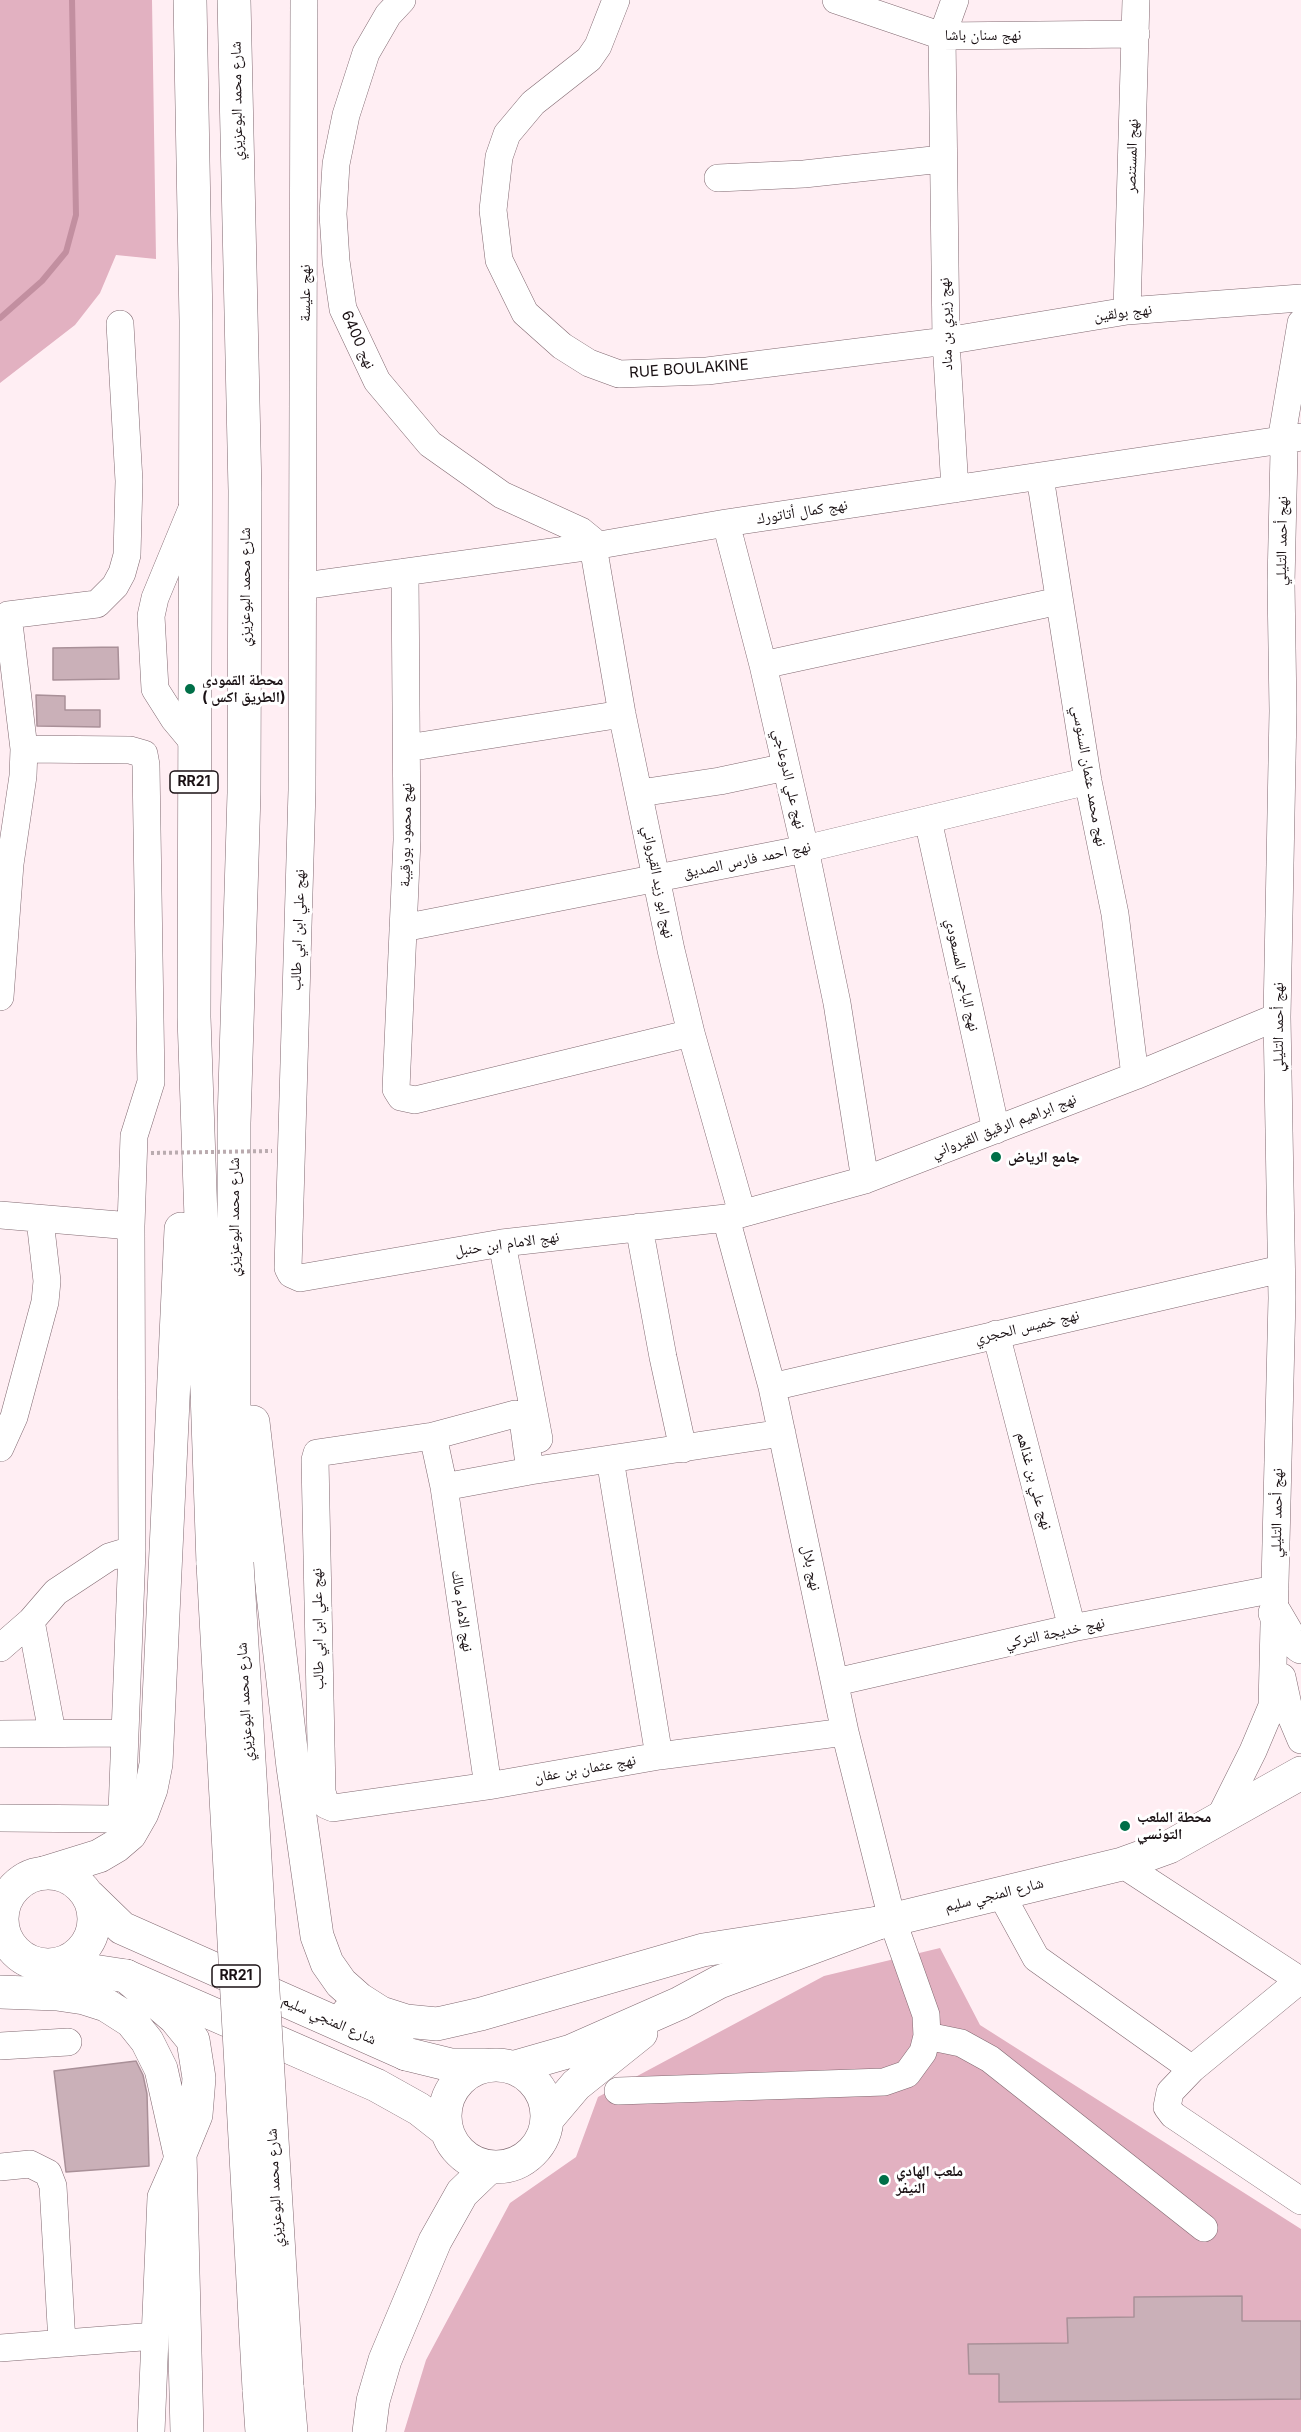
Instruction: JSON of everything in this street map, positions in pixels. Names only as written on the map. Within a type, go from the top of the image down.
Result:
[{"type":"main road","name":"شارع محمد البوعزيزي","points":[[190,0],[196,321],[194,1017],[273,2388],[262,2432]]},
{"type":"main road","name":"شارع محمد البوعزيزي","points":[[225,1563],[234,1509],[234,1123],[244,793],[245,514],[234,0]]},
{"type":"main road","points":[[89,1896],[94,1910],[94,1925],[90,1940],[81,1952],[69,1961],[45,1965],[23,1958],[12,1948],[4,1935],[2,1920],[5,1898],[20,1882],[99,1856],[130,1834],[142,1813],[156,1764],[181,1220],[194,1017]]},
{"type":"main road","points":[[234,1123],[246,1245],[254,1434],[293,1767],[317,1936],[327,1964],[340,1983],[381,2013],[406,2021],[437,2024],[481,2014],[703,1950],[885,1921]]},
{"type":"main road","points":[[1275,1601],[1289,1637],[1301,1647]]},
{"type":"main road","points":[[293,1767],[297,1905],[303,1939],[314,1967],[327,1991],[347,2012],[406,2054]]},
{"type":"main road","name":"شارع المنجي سليم","points":[[447,2132],[445,2115],[448,2098],[457,2083],[469,2072],[571,2051],[680,2003],[730,1977],[885,1921],[1122,1864],[1169,1847],[1301,1773]]},
{"type":"main road","name":"شارع المنجي سليم","points":[[44,1873],[70,1878],[122,1928],[406,2054],[451,2065],[500,2066]]},
{"type":"main road","points":[[0,1965],[45,1965],[126,1976],[376,2085],[419,2109],[447,2132],[463,2155],[489,2167],[462,2193],[435,2241],[385,2360],[373,2401],[369,2432]]},
{"type":"main road","points":[[126,1976],[176,2018],[192,2040],[199,2078],[196,2115],[180,2154]]},
{"type":"main road","points":[[0,1992],[57,1994],[84,1998],[106,2005],[132,2021],[147,2041],[161,2069],[180,2154],[187,2432]]},
{"type":"main road","name":"شارع المنجي سليم","points":[[489,2167],[506,2166],[522,2161],[535,2150],[544,2135],[548,2118],[576,2085],[680,2003]]},
{"type":"main road","points":[[500,2066],[529,2076],[540,2088],[546,2102],[548,2118]]},
{"type":"main road","name":"شارع محمد البوعزيزي","points":[[273,2388],[291,2432]]},
{"type":"street","name":"نهج عليسة","points":[[303,586],[304,0]]},
{"type":"street","name":"نهج 6400","points":[[402,0],[388,15],[366,53],[346,115],[336,164],[333,214],[336,261],[343,309],[377,381],[430,444],[502,495],[590,536],[594,546]]},
{"type":"street","name":"RUE BOULAKINE","points":[[616,0],[598,46],[589,59],[519,117],[507,134],[499,157],[493,210],[499,260],[525,313],[562,346],[589,363],[619,374],[707,371],[946,341]]},
{"type":"street","name":"نهج سنان باشا","points":[[836,0],[942,36],[1136,34]]},
{"type":"street","name":"نهج زيري بن مناد","points":[[955,0],[942,36],[942,159],[946,341],[955,489]]},
{"type":"street","name":"نهج المستنصر","points":[[1127,311],[1136,0]]},
{"type":"street","points":[[718,178],[804,174],[942,159]]},
{"type":"street","points":[[305,217],[333,214]]},
{"type":"street","name":"نهج بولقين","points":[[946,341],[1127,311],[1301,298]]},
{"type":"street","name":"نهج أحمد التليلي","points":[[1218,1821],[1253,1751],[1272,1706],[1275,1601],[1292,1298],[1281,1269],[1277,1017],[1292,714],[1292,445],[1301,323]]},
{"type":"street","points":[[0,997],[10,864],[23,776],[24,749],[10,720],[5,634],[9,613],[97,604],[115,586],[122,573],[127,555],[129,481],[120,324]]},
{"type":"street","name":"نهج كمال أتاتورك","points":[[303,586],[594,546],[726,523],[955,489],[1292,445]]},
{"type":"street","name":"نهج محمد عثمان السنوسي","points":[[1040,477],[1088,781],[1115,914],[1135,1076]]},
{"type":"street","points":[[194,743],[174,720],[155,689],[151,616],[155,598],[195,499]]},
{"type":"street","name":"نهج علي الدوعاجي","points":[[726,523],[763,666],[805,849],[837,1004],[865,1180]]},
{"type":"street","name":"نهج ابو زيد القيرواني","points":[[594,546],[622,714],[656,879],[734,1216]]},
{"type":"street","name":"نهج محمود بورقيبة","points":[[405,572],[408,748],[396,1089],[401,1097],[415,1100],[691,1033]]},
{"type":"street","name":"نهج علي ابن ابي طالب","points":[[291,1274],[288,1268],[302,790],[303,586]]},
{"type":"street","points":[[763,666],[1059,601]]},
{"type":"street","points":[[408,748],[622,714]]},
{"type":"street","points":[[0,1818],[113,1819],[122,1812],[123,1733],[132,1550],[131,1226],[134,1136],[151,1082],[146,759],[139,751],[130,750],[24,749]]},
{"type":"street","points":[[640,793],[720,781],[786,767]]},
{"type":"street","name":"نهج احمد فارس الصديق","points":[[403,928],[805,849],[1088,781]]},
{"type":"street","name":"نهج الباجي المسعودي","points":[[928,819],[996,1130]]},
{"type":"street","name":"نهج ابراهيم الرقيق القيرواني","points":[[734,1216],[865,1180],[1135,1076],[1277,1017]]},
{"type":"street","points":[[0,1215],[131,1226]]},
{"type":"street","name":"نهج الامام ابن حنبل","points":[[291,1274],[300,1278],[502,1244],[734,1216]]},
{"type":"street","name":"نهج بلال","points":[[734,1216],[783,1433],[885,1921],[926,2015],[927,2036]]},
{"type":"street","points":[[0,1448],[14,1417],[45,1302],[47,1281],[40,1220]]},
{"type":"street","points":[[639,1227],[683,1449]]},
{"type":"street","points":[[502,1244],[537,1470]]},
{"type":"street","name":"نهج خميس الحجري","points":[[772,1387],[1281,1269]]},
{"type":"street","name":"نهج علي بن غذاهم","points":[[996,1334],[1072,1628]]},
{"type":"street","points":[[434,1436],[515,1414],[523,1420],[537,1470]]},
{"type":"street","points":[[444,1487],[537,1470],[783,1433]]},
{"type":"street","name":"نهج علي ابن ابي طالب","points":[[326,1805],[322,1792],[315,1460],[317,1454],[434,1436]]},
{"type":"street","name":"نهج الامام مالك","points":[[434,1436],[444,1487],[488,1786]]},
{"type":"street","points":[[610,1459],[659,1756]]},
{"type":"street","points":[[0,1648],[31,1621],[56,1592],[109,1557],[132,1550]]},
{"type":"street","name":"نهج أحمد التليلي","points":[[1275,1601],[1284,1690],[1301,1740]]},
{"type":"street","name":"نهج خديجة التركي","points":[[836,1682],[1072,1628],[1275,1601]]},
{"type":"street","points":[[31,1621],[52,1732]]},
{"type":"street","name":"نهج عثمان بن عفان","points":[[326,1805],[333,1808],[488,1786],[659,1756],[845,1732]]},
{"type":"street","points":[[0,1734],[123,1733]]},
{"type":"street","points":[[1122,1864],[1301,1980],[1192,2069],[1167,2098],[1167,2107],[1173,2115],[1301,2201]]},
{"type":"street","points":[[1001,1894],[1036,1958],[1192,2069]]},
{"type":"street","points":[[618,2091],[884,2082],[907,2074],[923,2052],[927,2036],[961,2043],[990,2059],[1204,2228]]},
{"type":"street","points":[[0,2046],[68,2043]]},
{"type":"street","points":[[151,2432],[161,2197],[170,2170],[180,2154]]},
{"type":"street","points":[[0,2167],[30,2164],[48,2173],[53,2186],[62,2343]]},
{"type":"street","points":[[0,2348],[155,2336]]},
{"type":"path","points":[[151,1153],[272,1151]]},
{"type":"shaded area","points":[[0,0],[152,0],[156,259],[116,255],[100,293],[75,325],[0,383]]},
{"type":"shaded area","name":"ملعب الهادي النيفر","points":[[940,1948],[980,2025],[1301,2229],[1301,2432],[404,2432],[426,2360],[510,2203],[576,2157],[598,2097],[824,1976]]},
{"type":"building","points":[[118,647],[119,679],[53,680],[53,648]]},
{"type":"building","points":[[36,695],[65,696],[65,710],[100,710],[100,727],[37,726]]},
{"type":"building","points":[[136,2061],[143,2075],[147,2094],[149,2166],[66,2172],[54,2071]]},
{"type":"building","points":[[1242,2296],[1242,2321],[1301,2321],[1301,2399],[999,2402],[999,2374],[969,2374],[968,2344],[1068,2343],[1067,2318],[1134,2317],[1134,2297]]},
{"type":"waterway","points":[[0,318],[42,281],[66,252],[76,215],[72,0]]},
{"type":"place","name":"محطة القمودي ( الطريق اكس)","points":[[190,689]]},
{"type":"place","name":"جامع الرياض","points":[[996,1157]]},
{"type":"place","name":"محطة الملعب التونسي","points":[[1125,1826]]},
{"type":"place","name":"ملعب الهادي النيفر","points":[[884,2180]]}]
